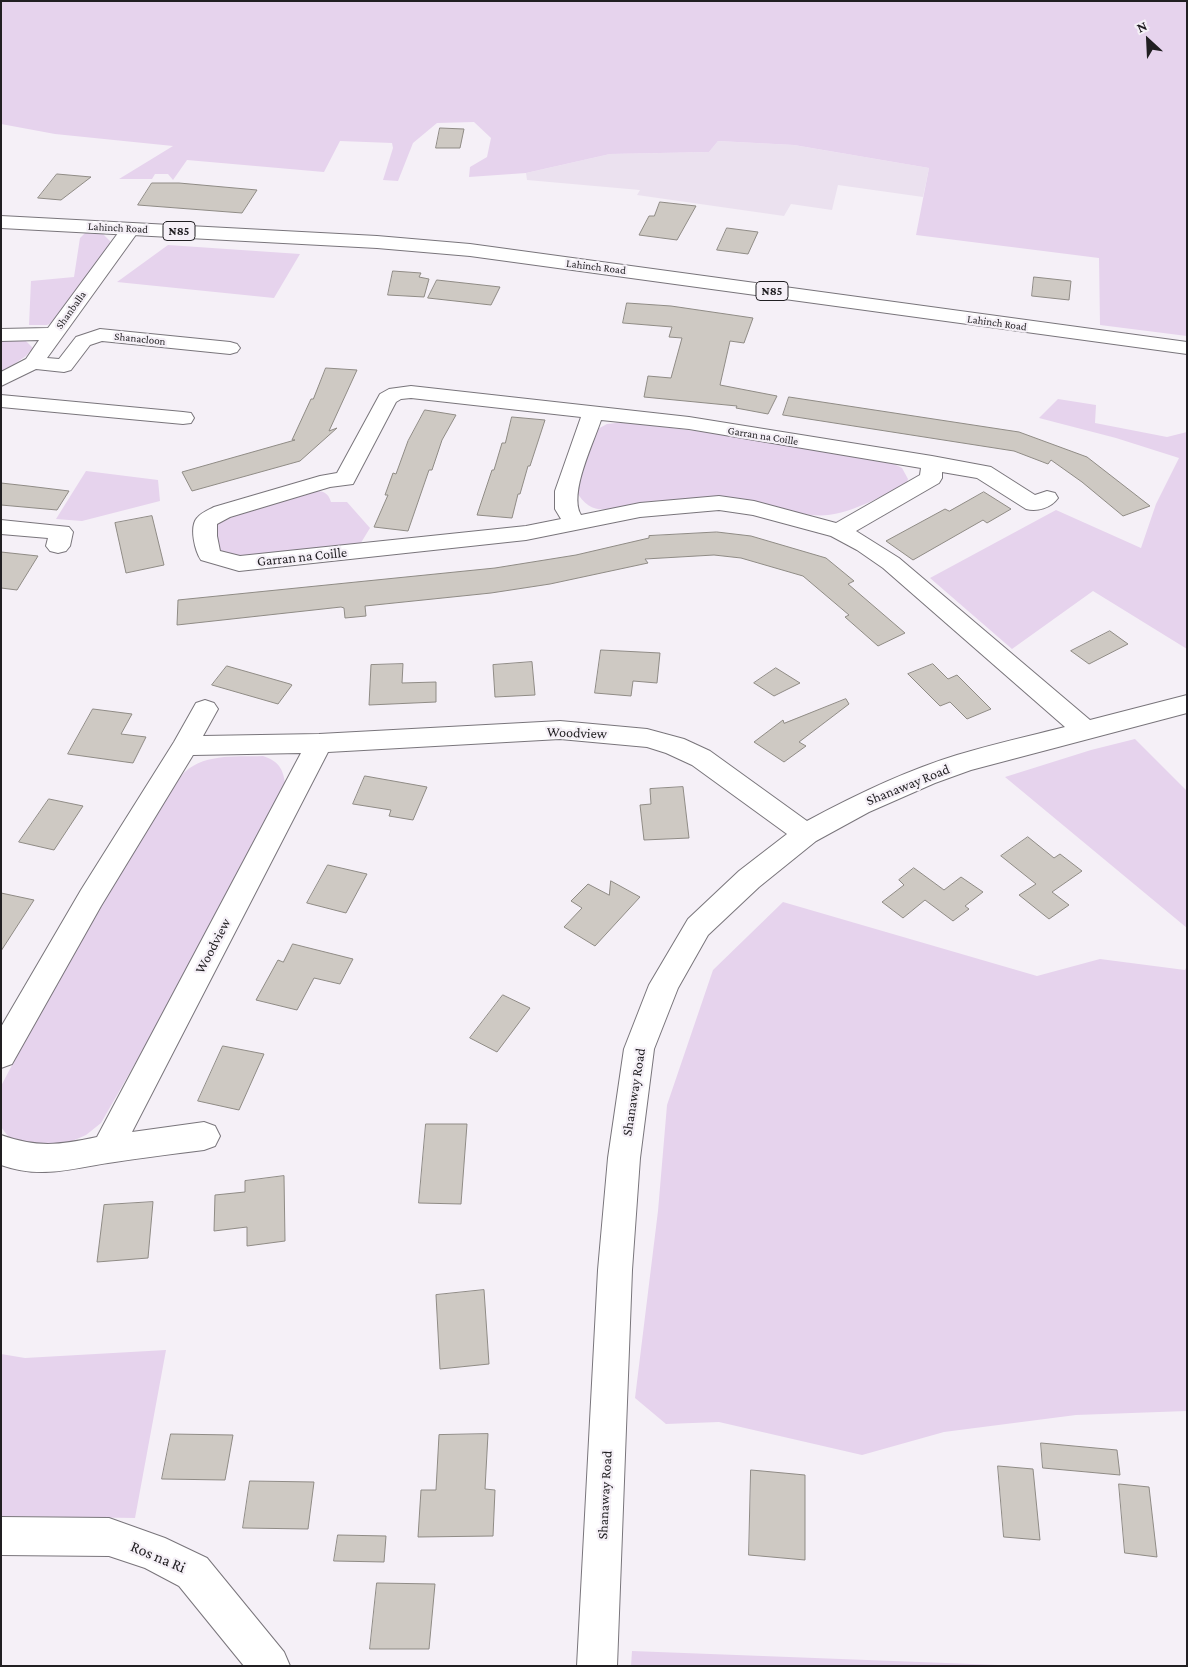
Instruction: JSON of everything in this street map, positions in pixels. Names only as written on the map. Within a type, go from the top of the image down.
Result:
[{"type":"street","name":"Lahinch Road","points":[[1,222],[377,242],[470,250],[1187,348]]},
{"type":"street","name":"Shanballa","points":[[1,380],[33,363],[131,229]]},
{"type":"street","points":[[1,336],[54,334]]},
{"type":"street","name":"Shanacloon","points":[[52,385],[83,341],[100,335],[230,348]]},
{"type":"street","points":[[33,363],[52,385]]},
{"type":"street","points":[[1,401],[52,385],[183,418]]},
{"type":"street","name":"Garran na Coille","points":[[1047,498],[1034,504],[983,472],[932,463],[689,423],[411,392],[396,393],[386,398],[342,488],[328,481],[222,512],[206,521],[205,536],[209,556],[239,564],[526,533],[640,510],[719,503],[761,510],[839,531],[865,545],[891,563],[1084,730]]},
{"type":"street","points":[[575,524],[566,509],[566,491],[593,413]]},
{"type":"street","points":[[839,531],[931,478],[932,463]]},
{"type":"street","points":[[1,527],[61,532],[58,546]]},
{"type":"street","name":"Shanaway Road","points":[[597,1666],[615,1270],[624,1158],[639,1049],[664,985],[698,928],[749,879],[806,834],[859,805],[926,776],[1004,751],[1187,704]]},
{"type":"street","points":[[1,1055],[91,898],[185,746],[205,710]]},
{"type":"street","name":"Woodview","points":[[185,746],[319,743],[560,730],[648,738],[675,746],[701,758],[806,834]]},
{"type":"street","name":"Woodview","points":[[107,1149],[319,743]]},
{"type":"street","points":[[1,1149],[8,1154],[36,1159],[70,1157],[107,1149],[204,1136]]},
{"type":"street","name":"Ros na Ri","points":[[1,1536],[109,1538],[152,1551],[194,1572],[270,1666]]},
{"type":"shaded area","points":[[1,1],[1187,1],[1187,336],[1100,325],[1099,258],[916,235],[929,168],[794,145],[718,141],[709,152],[610,154],[526,173],[469,177],[470,167],[487,157],[491,138],[474,122],[437,123],[413,143],[398,181],[383,180],[393,148],[392,143],[340,141],[324,172],[187,160],[173,180],[168,174],[155,174],[152,179],[119,179],[173,146],[55,134],[1,124]]},
{"type":"shaded area","points":[[718,141],[794,145],[929,168],[923,197],[838,185],[832,210],[791,204],[784,216],[637,195],[640,190],[527,180],[526,173],[610,154],[709,152]]},
{"type":"shaded area","points":[[85,233],[103,234],[110,241],[111,247],[55,321],[47,325],[29,325],[31,281],[74,277],[80,238]]},
{"type":"shaded area","points":[[168,245],[300,254],[274,298],[117,282]]},
{"type":"shaded area","points":[[24,339],[33,348],[26,356],[1,373],[1,340]]},
{"type":"shaded area","points":[[1058,399],[1096,405],[1095,423],[1167,437],[1187,432],[1187,649],[1093,591],[1012,649],[930,578],[1056,510],[1141,548],[1156,504],[1179,458],[1116,438],[1039,418]]},
{"type":"shaded area","points":[[624,422],[720,434],[894,464],[902,468],[908,479],[906,485],[868,503],[828,515],[810,515],[714,499],[658,501],[611,509],[596,509],[588,505],[575,489],[596,430],[607,424]]},
{"type":"shaded area","points":[[86,471],[158,480],[160,501],[82,521],[56,519]]},
{"type":"shaded area","points":[[313,491],[325,493],[331,502],[347,502],[370,528],[359,546],[242,557],[226,555],[218,548],[215,528],[220,520]]},
{"type":"shaded area","points":[[1135,739],[1187,791],[1187,928],[1005,777],[1091,750]]},
{"type":"shaded area","points":[[263,756],[279,766],[285,783],[206,940],[101,1123],[86,1135],[61,1146],[11,1140],[1,1127],[1,1086],[89,920],[181,776],[198,763],[208,760]]},
{"type":"shaded area","points":[[783,902],[1037,976],[1100,959],[1185,970],[1187,966],[1187,1411],[1076,1415],[944,1432],[862,1455],[719,1422],[666,1424],[635,1398],[658,1211],[667,1105],[713,970]]},
{"type":"shaded area","points":[[166,1350],[135,1518],[1,1516],[1,1354],[25,1358]]},
{"type":"shaded area","points":[[632,1651],[1024,1666],[631,1666]]},
{"type":"building","points":[[440,128],[464,129],[460,148],[436,148]]},
{"type":"building","points":[[57,174],[91,177],[61,200],[38,198]]},
{"type":"building","points":[[152,183],[179,183],[257,190],[242,213],[138,205]]},
{"type":"building","points":[[660,202],[696,206],[677,240],[639,235],[649,216],[654,216]]},
{"type":"building","points":[[727,228],[758,232],[748,254],[717,250]]},
{"type":"building","points":[[393,271],[421,273],[419,277],[429,279],[424,297],[388,295]]},
{"type":"building","points":[[1034,277],[1071,281],[1069,300],[1032,296]]},
{"type":"building","points":[[437,280],[500,287],[491,305],[428,298]]},
{"type":"building","points":[[627,303],[671,306],[753,318],[744,343],[730,341],[720,385],[777,396],[768,414],[736,408],[737,406],[644,397],[648,376],[671,378],[682,338],[669,337],[672,327],[623,323]]},
{"type":"building","points":[[326,368],[357,370],[329,431],[337,428],[300,461],[192,491],[182,472],[295,440],[292,440]]},
{"type":"building","points":[[789,397],[1019,432],[1087,457],[1150,506],[1123,516],[1082,482],[1051,460],[1048,464],[1014,451],[783,415]]},
{"type":"building","points":[[425,410],[456,415],[442,440],[432,470],[429,470],[408,531],[374,527],[388,495],[385,495],[393,473],[396,474],[408,441]]},
{"type":"building","points":[[512,417],[545,420],[520,494],[518,494],[512,518],[477,515],[502,443],[505,443]]},
{"type":"building","points":[[1,483],[69,491],[57,510],[1,505]]},
{"type":"building","points":[[984,492],[1011,509],[987,523],[983,520],[913,560],[886,541],[945,509],[949,511]]},
{"type":"building","points":[[152,516],[164,565],[126,573],[115,523]]},
{"type":"building","points":[[717,532],[751,536],[826,558],[854,581],[848,584],[905,633],[878,646],[845,617],[849,615],[803,576],[741,558],[714,555],[645,559],[648,563],[550,584],[491,593],[365,606],[366,616],[345,618],[344,608],[341,607],[177,625],[178,600],[495,568],[576,555],[649,538],[649,536]]},
{"type":"building","points":[[1,552],[38,556],[17,590],[1,588]]},
{"type":"building","points":[[1110,631],[1128,644],[1089,664],[1071,651]]},
{"type":"building","points":[[601,650],[660,653],[657,683],[633,681],[631,696],[595,693]]},
{"type":"building","points":[[532,662],[535,695],[495,697],[493,665]]},
{"type":"building","points":[[403,664],[402,683],[436,682],[436,702],[369,705],[371,665]]},
{"type":"building","points":[[933,664],[948,679],[957,675],[991,709],[967,719],[950,702],[940,706],[908,674]]},
{"type":"building","points":[[227,666],[292,685],[278,704],[212,685]]},
{"type":"building","points":[[776,668],[800,683],[774,696],[754,683]]},
{"type":"building","points":[[846,699],[849,704],[799,742],[806,746],[784,762],[754,742],[783,720],[784,723]]},
{"type":"building","points":[[93,709],[132,714],[121,734],[146,737],[133,763],[68,754]]},
{"type":"building","points":[[365,776],[427,787],[413,820],[389,816],[391,810],[353,804]]},
{"type":"building","points":[[683,787],[689,838],[644,840],[640,805],[651,804],[650,789]]},
{"type":"building","points":[[49,799],[83,806],[54,850],[19,842]]},
{"type":"building","points":[[1028,837],[1054,858],[1060,854],[1082,871],[1052,892],[1069,905],[1049,919],[1019,895],[1036,884],[1001,856]]},
{"type":"building","points":[[328,865],[367,874],[346,913],[307,903]]},
{"type":"building","points":[[914,868],[944,890],[961,877],[983,892],[965,906],[969,909],[953,921],[925,900],[903,918],[882,902],[904,885],[899,880]]},
{"type":"building","points":[[611,881],[640,897],[595,946],[564,927],[582,908],[571,901],[588,884],[609,895]]},
{"type":"building","points":[[1,893],[34,900],[1,951]]},
{"type":"building","points":[[293,944],[353,959],[340,984],[314,978],[297,1010],[256,1000],[278,960],[283,962]]},
{"type":"building","points":[[503,995],[530,1008],[497,1052],[470,1038]]},
{"type":"building","points":[[223,1046],[264,1054],[239,1110],[198,1101]]},
{"type":"building","points":[[426,1124],[467,1124],[461,1204],[419,1203]]},
{"type":"building","points":[[284,1176],[285,1241],[247,1246],[247,1227],[214,1231],[215,1195],[245,1192],[245,1181]]},
{"type":"building","points":[[153,1202],[148,1258],[97,1262],[104,1205]]},
{"type":"building","points":[[484,1290],[489,1364],[440,1369],[436,1295]]},
{"type":"building","points":[[171,1434],[233,1435],[225,1480],[162,1479]]},
{"type":"building","points":[[488,1434],[485,1489],[495,1490],[493,1536],[418,1537],[421,1490],[436,1490],[439,1435]]},
{"type":"building","points":[[1041,1443],[1117,1450],[1120,1475],[1043,1468]]},
{"type":"building","points":[[998,1466],[1033,1469],[1040,1540],[1004,1537]]},
{"type":"building","points":[[751,1470],[805,1475],[805,1560],[749,1555]]},
{"type":"building","points":[[250,1481],[314,1482],[308,1529],[243,1528]]},
{"type":"building","points":[[1119,1484],[1149,1487],[1157,1557],[1125,1553]]},
{"type":"building","points":[[338,1535],[386,1536],[384,1562],[334,1561]]},
{"type":"building","points":[[377,1583],[435,1584],[429,1649],[370,1649]]}]
